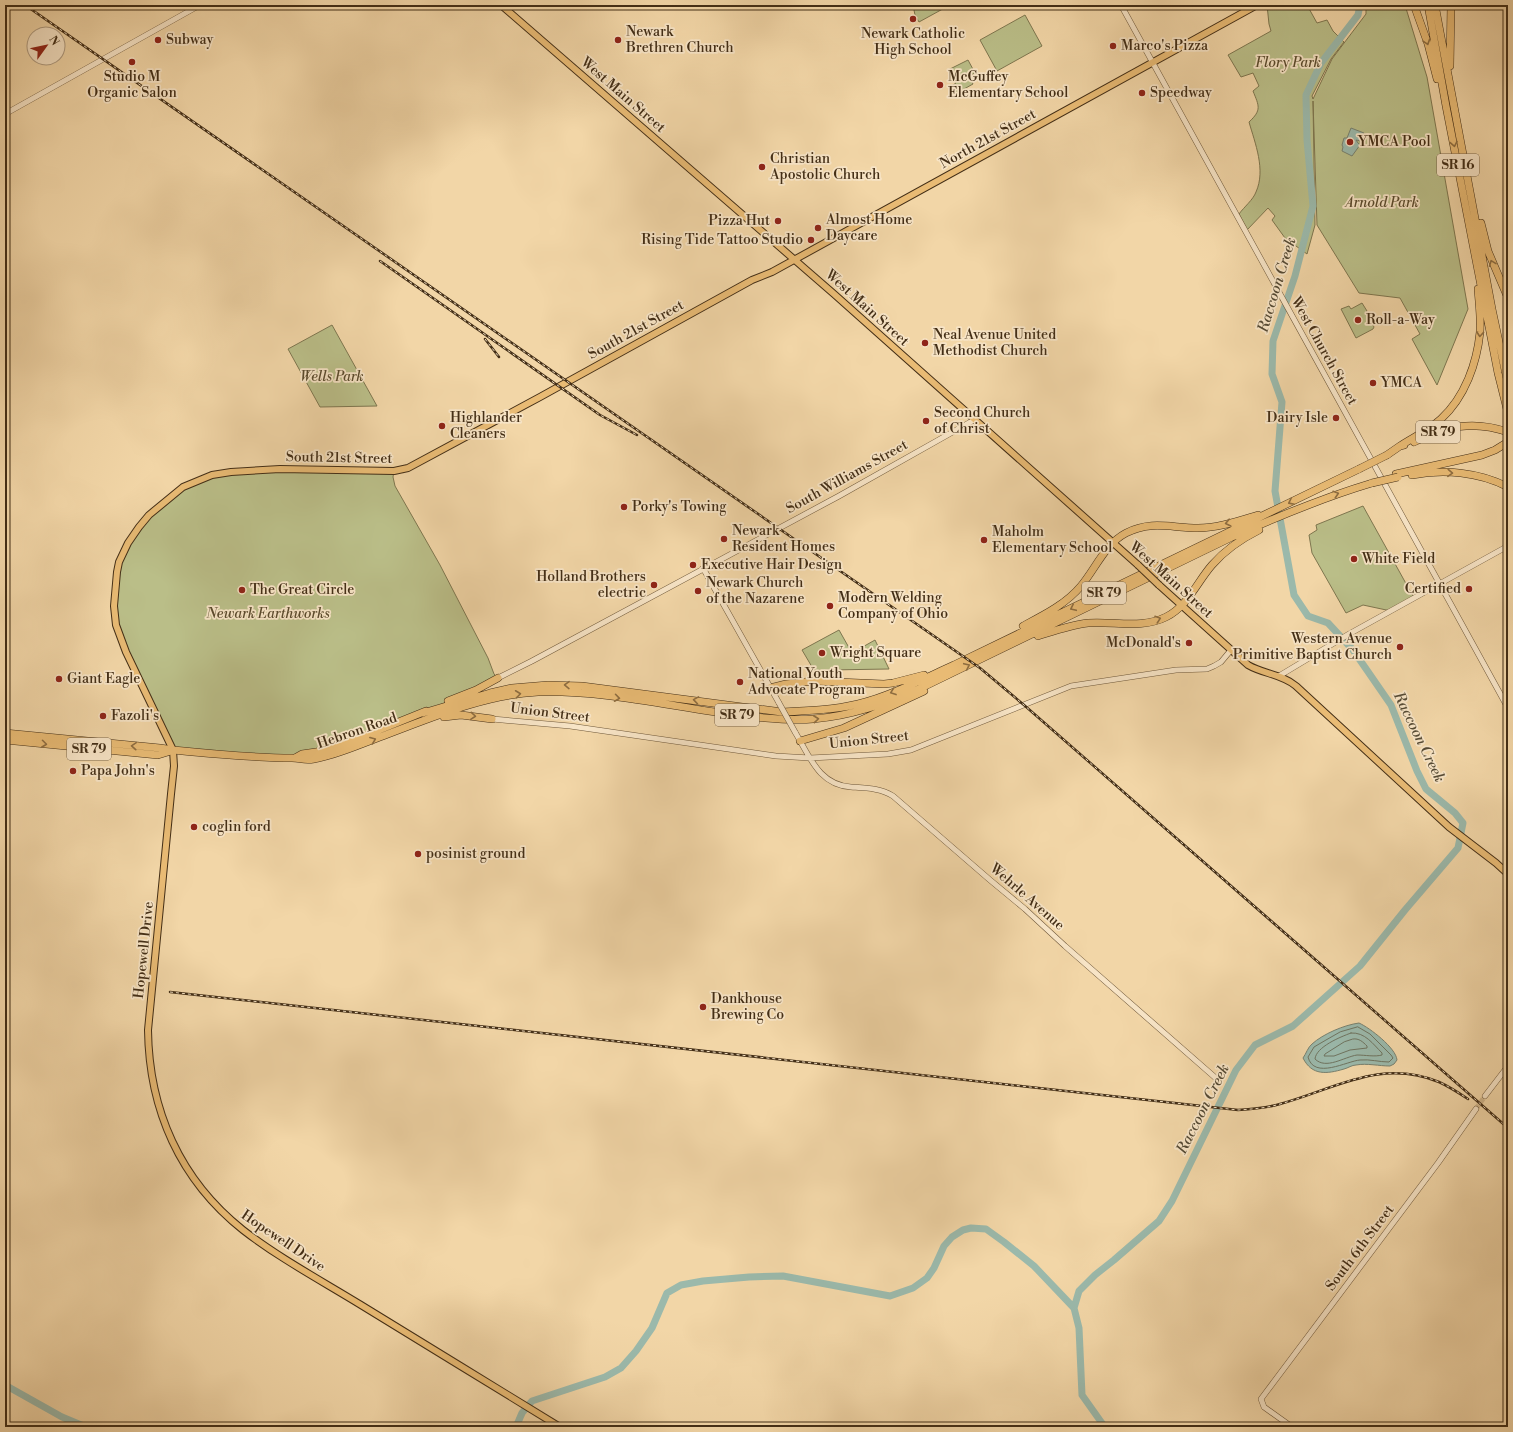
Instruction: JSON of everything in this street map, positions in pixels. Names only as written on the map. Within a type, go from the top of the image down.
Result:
[{"type":"highway","points":[[1414,5],[1428,44],[1441,94],[1446,106]]},
{"type":"highway","name":"SR 16","points":[[1428,5],[1498,373],[1508,413]]},
{"type":"highway","name":"SR 16","points":[[1435,5],[1508,384]]},
{"type":"highway","points":[[1451,5],[1450,62],[1453,84],[1452,94]]},
{"type":"highway","points":[[1473,204],[1480,219],[1493,265],[1508,298]]},
{"type":"highway","points":[[1400,446],[1423,432],[1451,408],[1470,374],[1478,348],[1480,331],[1480,311],[1476,274],[1478,267]]},
{"type":"highway","name":"SR 79","points":[[427,720],[468,705],[492,699],[517,694],[557,692],[597,695],[764,718],[811,719],[847,714],[872,708],[902,697],[932,683],[1234,536],[1267,519],[1277,509],[1387,455],[1400,446],[1451,428],[1474,425],[1494,427],[1508,432]]},
{"type":"highway","points":[[1011,637],[1020,627],[1048,612],[1073,595],[1089,576],[1112,542],[1130,532],[1146,526],[1156,525],[1191,528],[1212,527],[1234,522],[1286,518],[1304,507],[1370,484],[1482,455],[1495,450],[1508,442]]},
{"type":"highway","points":[[1397,476],[1454,473],[1481,477],[1508,487]]},
{"type":"highway","points":[[1019,641],[1025,642],[1078,624],[1146,623],[1167,616],[1182,606],[1212,565],[1220,557],[1267,519]]},
{"type":"highway","name":"SR 79","points":[[423,713],[512,688],[548,685],[582,686],[609,689],[771,711],[812,711],[859,704],[898,690],[954,665],[1011,637],[1267,519]]},
{"type":"highway","points":[[770,688],[786,684],[814,681],[871,684],[893,683],[954,665]]},
{"type":"highway","points":[[423,713],[498,678]]},
{"type":"highway","points":[[800,741],[831,733],[855,723],[928,690],[932,683]]},
{"type":"highway","name":"Hebron Road","points":[[295,758],[302,754],[316,752],[344,744],[423,713]]},
{"type":"highway","points":[[427,720],[461,715],[492,719]]},
{"type":"highway","name":"Hebron Road","points":[[5,733],[173,750],[266,758],[295,758],[303,760],[338,753],[427,720]]},
{"type":"highway","points":[[5,737],[32,738],[36,736]]},
{"type":"highway","name":"Hebron Road","points":[[5,740],[158,755],[173,750]]},
{"type":"main road","name":"West Main Street","points":[[501,5],[794,259],[1231,650],[1253,668],[1279,676],[1296,686],[1449,826],[1508,874]]},
{"type":"main road","name":"North 21st Street","points":[[794,259],[1257,5]]},
{"type":"main road","name":"South 21st Street","points":[[173,750],[121,639],[116,625],[114,606],[117,572],[128,544],[149,515],[184,487],[212,475],[232,472],[280,469],[394,471],[408,468],[745,284],[772,272],[794,259]]},
{"type":"main road","name":"Hopewell Drive","points":[[173,750],[174,766],[148,1030],[149,1060],[154,1088],[162,1117],[174,1146],[185,1166],[201,1188],[221,1210],[244,1231],[303,1270],[560,1427]]},
{"type":"street","points":[[5,114],[200,5]]},
{"type":"street","name":"West Church Street","points":[[1121,5],[1508,708]]},
{"type":"street","name":"South Williams Street","points":[[498,678],[866,481],[974,420]]},
{"type":"street","points":[[1279,676],[1349,634],[1508,546]]},
{"type":"street","name":"Wehrle Avenue","points":[[704,568],[800,741],[822,774],[833,783],[844,786],[876,789],[893,796],[1025,909],[1218,1080]]},
{"type":"street","name":"Union Street","points":[[492,719],[570,726],[776,756],[810,758],[888,754],[911,750],[1071,686],[1176,670],[1207,669],[1221,662],[1231,650]]},
{"type":"street","points":[[1485,1096],[1508,1066]]},
{"type":"street","name":"South 6th Street","points":[[1292,1427],[1264,1407],[1261,1399],[1416,1192],[1476,1109]]},
{"type":"green space","points":[[913,5],[950,5],[919,22],[915,15]]},
{"type":"green space","name":"Arnold Park","points":[[1267,5],[1307,5],[1317,23],[1327,20],[1333,31],[1344,42],[1331,59],[1312,96],[1313,99],[1332,59],[1366,14],[1366,5],[1405,5],[1427,77],[1468,309],[1437,385],[1412,339],[1420,334],[1400,298],[1359,293],[1317,225],[1313,101],[1315,225],[1307,254],[1285,238],[1272,220],[1275,216],[1268,208],[1247,230],[1239,214],[1253,198],[1259,184],[1260,166],[1249,122],[1258,111],[1258,104],[1253,91],[1259,86],[1253,73],[1241,77],[1228,55],[1271,31]]},
{"type":"green space","points":[[1025,15],[1042,46],[997,71],[980,40]]},
{"type":"green space","points":[[968,60],[975,73],[969,76],[973,84],[955,94],[950,87],[956,83],[948,70]]},
{"type":"green space","name":"Roll-a-Way","points":[[1362,303],[1374,327],[1356,338],[1341,309],[1349,306],[1351,309]]},
{"type":"green space","name":"Wells Park","points":[[332,325],[377,406],[320,407],[288,349]]},
{"type":"green space","name":"Newark Earthworks","points":[[233,471],[394,471],[393,477],[395,486],[440,565],[488,658],[494,674],[498,678],[423,713],[295,758],[173,750],[116,625],[117,572],[139,527],[193,482]]},
{"type":"green space","name":"White Field","points":[[1363,506],[1414,598],[1391,611],[1363,605],[1346,613],[1312,553],[1309,535],[1317,530],[1316,525]]},
{"type":"green space","points":[[839,630],[852,653],[875,640],[889,669],[828,670],[815,672],[802,650]]},
{"type":"water","name":"YMCA Pool","points":[[1351,128],[1364,133],[1361,141],[1356,140],[1360,145],[1352,156],[1342,151],[1344,138],[1347,138]]},
{"type":"water","points":[[1359,1023],[1376,1034],[1387,1044],[1396,1055],[1397,1060],[1394,1064],[1390,1066],[1364,1064],[1354,1065],[1338,1071],[1320,1072],[1315,1071],[1307,1064],[1303,1058],[1309,1047],[1317,1040],[1334,1030]]},
{"type":"waterway","name":"Raccoon Creek","points":[[1074,1308],[1079,1291],[1095,1275],[1159,1221],[1172,1201],[1236,1070],[1255,1045],[1293,1026],[1360,966],[1458,848],[1463,823],[1455,813],[1426,789],[1417,771],[1391,705],[1353,650],[1328,623],[1308,616],[1294,595],[1275,491],[1282,402],[1272,374],[1273,341],[1295,276],[1313,206],[1307,140],[1306,95],[1321,63],[1358,15],[1360,5]]},
{"type":"waterway","points":[[516,1427],[522,1413],[532,1401],[605,1377],[621,1368],[636,1351],[652,1328],[667,1293],[681,1285],[703,1281],[783,1276],[890,1296],[913,1288],[927,1278],[934,1268],[944,1246],[952,1237],[963,1230],[971,1228],[986,1229],[1004,1242],[1034,1266],[1074,1308],[1079,1328],[1082,1395],[1104,1426],[1107,1427]]},
{"type":"waterway","points":[[5,1385],[62,1417],[86,1427]]},
{"type":"tunnel","points":[[1476,1109],[1485,1096]]},
{"type":"railway","points":[[25,5],[980,668],[1508,1128]]},
{"type":"railway","points":[[380,261],[600,415],[637,435]]},
{"type":"railway","points":[[485,339],[499,357]]},
{"type":"railway","points":[[170,992],[1238,1110],[1275,1105],[1358,1078],[1378,1074],[1397,1073],[1418,1075],[1439,1082],[1468,1099]]},
{"type":"place","name":"Newark Catholic High School","points":[[913,19]]},
{"type":"place","name":"Subway","points":[[158,40]]},
{"type":"place","name":"Newark Brethren Church","points":[[618,40]]},
{"type":"place","name":"Marco's Pizza","points":[[1113,46]]},
{"type":"place","name":"Studio M Organic Salon","points":[[132,62]]},
{"type":"place","name":"McGuffey Elementary School","points":[[940,85]]},
{"type":"place","name":"Speedway","points":[[1142,93]]},
{"type":"place","name":"YMCA Pool","points":[[1350,142]]},
{"type":"place","name":"Christian Apostolic Church","points":[[762,167]]},
{"type":"place","name":"Pizza Hut","points":[[778,221]]},
{"type":"place","name":"Almost Home Daycare","points":[[818,228]]},
{"type":"place","name":"Rising Tide Tattoo Studio","points":[[811,240]]},
{"type":"place","name":"Roll-a-Way","points":[[1358,320]]},
{"type":"place","name":"Neal Avenue United Methodist Church","points":[[925,343]]},
{"type":"place","name":"YMCA","points":[[1373,383]]},
{"type":"place","name":"Dairy Isle","points":[[1336,418]]},
{"type":"place","name":"Second Church of Christ","points":[[926,421]]},
{"type":"place","name":"Highlander Cleaners","points":[[442,426]]},
{"type":"place","name":"Porky's Towing","points":[[624,507]]},
{"type":"place","name":"Newark Resident Homes","points":[[724,539]]},
{"type":"place","name":"Maholm Elementary School","points":[[984,540]]},
{"type":"place","name":"White Field","points":[[1354,559]]},
{"type":"place","name":"Executive Hair Design","points":[[693,565]]},
{"type":"place","name":"Holland Brothers electric","points":[[654,585]]},
{"type":"place","name":"Certified","points":[[1469,589]]},
{"type":"place","name":"The Great Circle","points":[[242,590]]},
{"type":"place","name":"Newark Church of the Nazarene","points":[[698,591]]},
{"type":"place","name":"Modern Welding Company of Ohio","points":[[830,606]]},
{"type":"place","name":"McDonald's","points":[[1189,643]]},
{"type":"place","name":"Western Avenue Primitive Baptist Church","points":[[1400,647]]},
{"type":"place","name":"Wright Square","points":[[822,653]]},
{"type":"place","name":"Giant Eagle","points":[[59,679]]},
{"type":"place","name":"National Youth Advocate Program","points":[[740,682]]},
{"type":"place","name":"Fazoli's","points":[[103,716]]},
{"type":"place","name":"Papa John's","points":[[73,771]]},
{"type":"place","name":"coglin ford","points":[[194,827]]},
{"type":"place","name":"posinist ground","points":[[418,854]]},
{"type":"place","name":"Dankhouse Brewing Co","points":[[703,1007]]},
{"type":"park label","name":"Flory Park","points":[[1288,63]]}]
